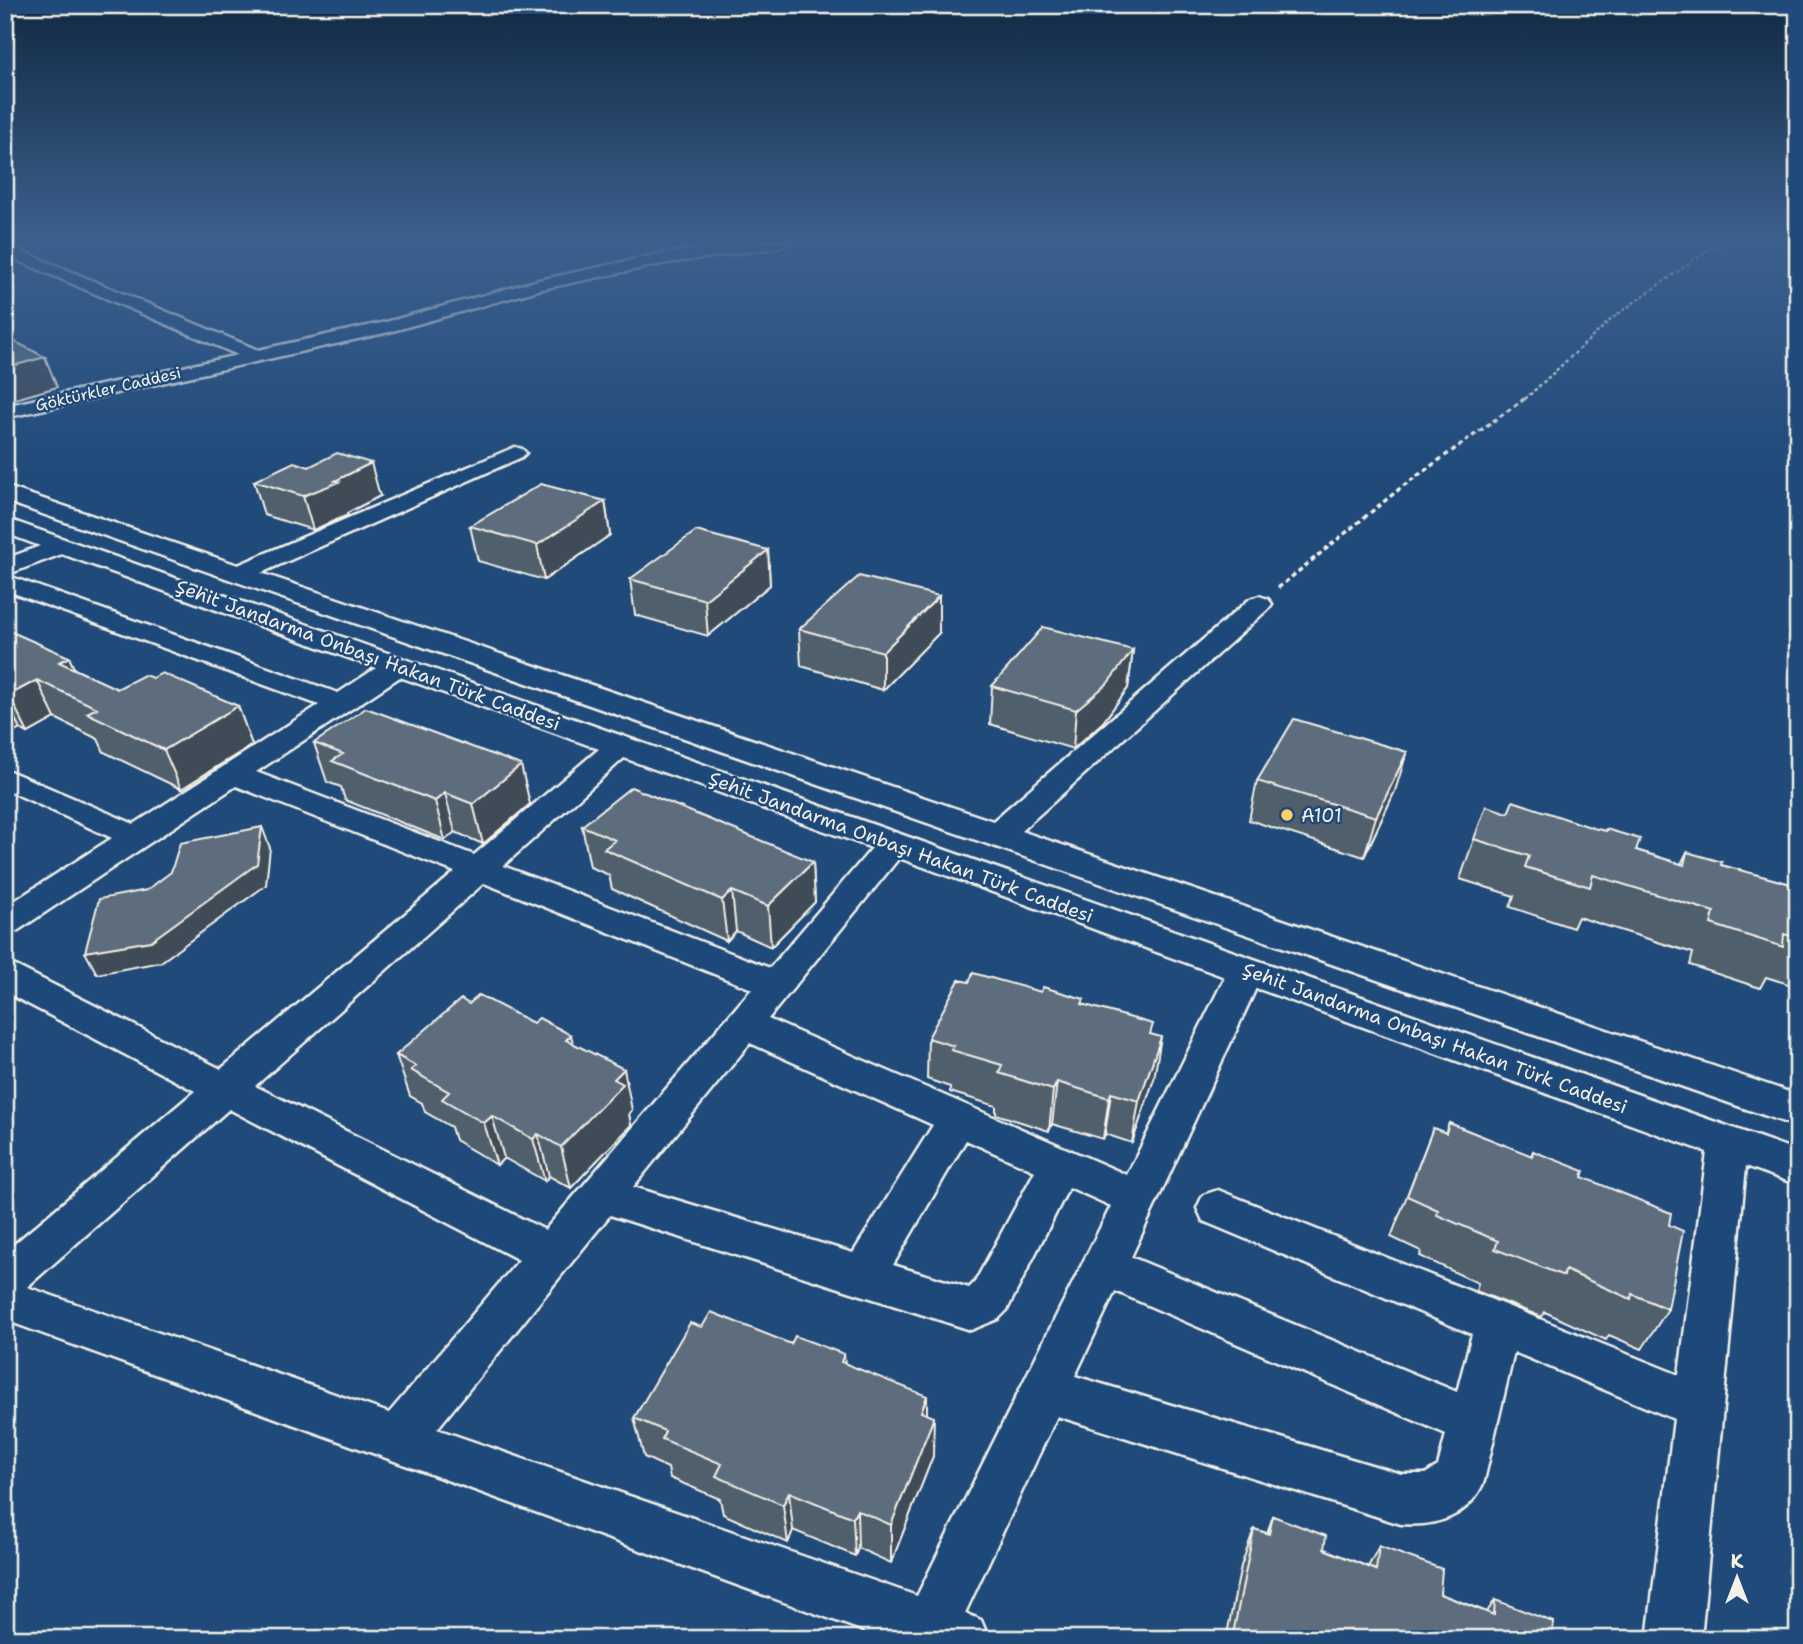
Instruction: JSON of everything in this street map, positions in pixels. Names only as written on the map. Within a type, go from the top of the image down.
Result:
[{"type":"street","points":[[166,319],[256,356]]},
{"type":"street","points":[[190,370],[419,319]]},
{"type":"street","name":"Göktürkler Caddesi","points":[[5,412],[190,370]]},
{"type":"street","name":"Göktürkler Caddesi","points":[[5,419],[190,370]]},
{"type":"street","points":[[239,573],[516,453]]},
{"type":"street","name":"Şehit Jandarma Onbaşı Hakan Türk Caddesi","points":[[5,492],[1798,1111]]},
{"type":"street","name":"Şehit Jandarma Onbaşı Hakan Türk Caddesi","points":[[5,525],[1798,1168]]},
{"type":"street","points":[[5,568],[62,545]]},
{"type":"street","points":[[5,582],[341,703]]},
{"type":"street","points":[[997,835],[1259,604]]},
{"type":"street","points":[[5,923],[398,666]]},
{"type":"street","points":[[5,1279],[621,746]]},
{"type":"street","points":[[233,774],[776,984]]},
{"type":"street","points":[[5,778],[137,837]]},
{"type":"street","points":[[398,1438],[893,844]]},
{"type":"street","points":[[5,1300],[398,1438],[939,1635],[1045,1391],[1246,971]]},
{"type":"street","points":[[5,976],[551,1255]]},
{"type":"street","points":[[743,1024],[1137,1198]]},
{"type":"street","points":[[862,1277],[958,1119]]},
{"type":"street","points":[[1674,1639],[1728,1143]]},
{"type":"street","points":[[601,1195],[971,1309],[982,1305],[991,1296],[1060,1164]]},
{"type":"street","points":[[1217,1208],[1699,1406]]},
{"type":"street","points":[[1104,1266],[1474,1422]]},
{"type":"street","points":[[1045,1391],[1401,1499],[1436,1498],[1459,1481],[1498,1324]]},
{"type":"path","points":[[1259,604],[1404,486],[1533,393],[1612,319]]},
{"type":"building","points":[[5,340],[10,343],[14,341],[45,357],[5,368]]},
{"type":"building","points":[[337,453],[371,463],[335,481],[339,482],[303,496],[254,481],[294,462],[309,467]]},
{"type":"building","points":[[541,484],[605,501],[537,545],[470,526]]},
{"type":"building","points":[[696,531],[768,550],[705,600],[630,579]]},
{"type":"building","points":[[859,576],[939,596],[883,652],[799,629]]},
{"type":"building","points":[[1043,627],[1133,650],[1107,684],[1076,710],[992,686]]},
{"type":"building","points":[[5,629],[69,657],[59,662],[117,689],[144,675],[153,678],[162,673],[238,706],[164,750],[87,713],[97,708],[37,680],[9,695],[5,692]]},
{"type":"building","points":[[366,708],[521,765],[473,804],[445,793],[435,801],[332,761],[343,754],[314,743]]},
{"type":"building","points":[[1294,719],[1407,752],[1376,817],[1257,781]]},
{"type":"building","points":[[631,787],[813,862],[768,906],[732,891],[722,900],[604,849],[615,840],[582,826]]},
{"type":"building","points":[[1513,801],[1593,828],[1640,839],[1636,850],[1684,865],[1687,852],[1722,862],[1721,865],[1798,886],[1798,938],[1784,934],[1783,947],[1711,924],[1714,912],[1593,875],[1590,887],[1525,867],[1529,856],[1474,839],[1486,806],[1508,813]]},
{"type":"building","points":[[262,827],[257,864],[151,941],[85,952],[99,899],[147,890],[171,872],[180,843]]},
{"type":"building","points":[[973,973],[1041,992],[1043,987],[1084,999],[1082,1004],[1153,1024],[1150,1034],[1161,1037],[1139,1101],[1111,1093],[1109,1098],[1057,1082],[1053,1090],[999,1073],[1002,1065],[951,1050],[954,1046],[928,1038],[959,980],[969,982]]},
{"type":"building","points":[[479,995],[533,1023],[539,1018],[571,1035],[566,1040],[624,1069],[614,1079],[623,1084],[561,1147],[538,1134],[533,1139],[492,1116],[484,1123],[442,1099],[449,1092],[411,1070],[416,1066],[396,1055],[461,999],[469,1004]]},
{"type":"building","points":[[1449,1123],[1532,1156],[1533,1151],[1584,1171],[1582,1177],[1671,1213],[1669,1225],[1683,1231],[1668,1309],[1632,1294],[1631,1299],[1565,1270],[1564,1276],[1495,1249],[1498,1241],[1437,1215],[1438,1210],[1407,1196],[1433,1128],[1446,1133]]},
{"type":"building","points":[[711,1312],[791,1344],[795,1336],[844,1354],[841,1362],[927,1396],[921,1412],[934,1417],[891,1525],[857,1510],[853,1518],[789,1492],[783,1505],[716,1476],[722,1464],[662,1439],[665,1431],[634,1418],[690,1323],[702,1327]]},
{"type":"building","points":[[1273,1516],[1326,1536],[1324,1549],[1376,1570],[1379,1546],[1442,1569],[1440,1594],[1494,1615],[1495,1600],[1553,1622],[1552,1639],[1232,1639],[1254,1529],[1269,1534]]},
{"type":"place","name":"A101","points":[[1287,815]]}]
